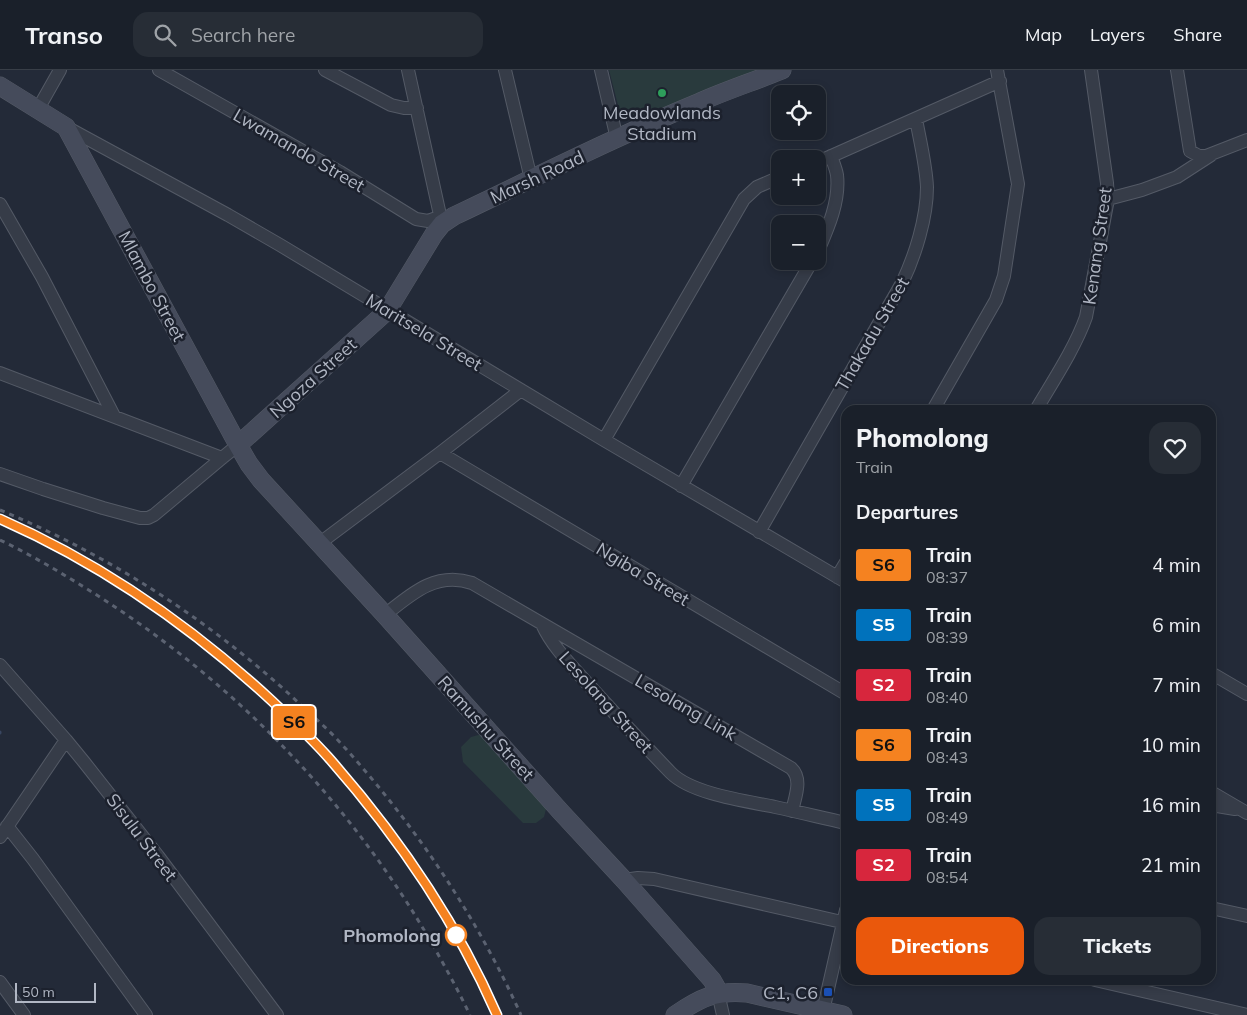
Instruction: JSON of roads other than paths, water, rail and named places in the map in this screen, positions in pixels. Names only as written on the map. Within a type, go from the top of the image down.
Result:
[{"type":"street","points":[[38,109],[60,70]]},
{"type":"street","name":"Lwamando Street","points":[[158,70],[340,172],[416,219],[428,221],[442,220]]},
{"type":"street","points":[[325,70],[390,105],[400,108],[417,108]]},
{"type":"street","points":[[408,70],[442,220]]},
{"type":"street","points":[[505,70],[531,179]]},
{"type":"street","points":[[601,70],[617,139]]},
{"type":"street","name":"Marsh Road","points":[[387,311],[442,220],[700,102],[782,70]]},
{"type":"street","name":"Kenang Street","points":[[1039,405],[1084,324],[1108,199],[1091,70]]},
{"type":"street","points":[[1177,70],[1190,151],[1199,156],[1211,155]]},
{"type":"street","points":[[826,158],[916,119],[999,76],[1018,184],[1004,276],[996,300],[937,405]]},
{"type":"street","name":"Maritsela Street","points":[[0,86],[66,126],[228,215],[681,486],[841,578]]},
{"type":"street","name":"Thakadu Street","points":[[759,532],[909,269],[920,233],[927,188],[916,119]]},
{"type":"street","name":"Mlambo Street","points":[[66,126],[238,445]]},
{"type":"street","points":[[1108,199],[1142,190],[1177,177],[1211,155],[1247,140]]},
{"type":"street","points":[[826,231],[832,215],[837,189],[836,174],[831,156]]},
{"type":"street","points":[[604,440],[744,199],[757,187],[771,181]]},
{"type":"street","points":[[0,204],[42,277],[114,416]]},
{"type":"street","points":[[681,486],[807,270]]},
{"type":"street","name":"Ngoza Street","points":[[238,445],[387,311]]},
{"type":"street","points":[[0,373],[222,458]]},
{"type":"street","points":[[320,543],[521,390]]},
{"type":"street","points":[[0,474],[103,508],[140,518],[148,518],[238,445]]},
{"type":"street","name":"Ramushu Street","points":[[238,445],[261,480],[385,615],[712,980],[718,993],[723,1015]]},
{"type":"street","name":"Ngiba Street","points":[[440,453],[841,691]]},
{"type":"street","name":"Lesolang Street","points":[[385,615],[404,600],[430,584],[441,580],[457,579],[472,583],[542,624],[546,634],[614,714],[675,776],[693,787],[740,800],[841,822]]},
{"type":"street","name":"Lesolang Link","points":[[542,624],[791,768],[797,779],[792,811]]},
{"type":"street","name":"Sisulu Street","points":[[0,665],[66,740],[158,856],[276,1015]]},
{"type":"street","points":[[1216,676],[1247,694]]},
{"type":"street","points":[[66,740],[4,831],[33,859],[146,1015]]},
{"type":"street","points":[[1216,795],[1244,811]]},
{"type":"street","points":[[1216,806],[1244,811]]},
{"type":"street","points":[[624,880],[638,878],[654,879],[841,917]]},
{"type":"street","points":[[1216,909],[1247,916]]},
{"type":"street","points":[[825,1013],[841,937]]},
{"type":"street","points":[[0,982],[24,1015]]},
{"type":"street","points":[[1117,985],[1247,1015]]},
{"type":"street","points":[[675,1015],[704,998],[718,993],[733,992],[746,993],[825,1013],[843,1015]]},
{"type":"railway","points":[[0,510],[78,546],[152,589],[222,638],[256,665],[329,731],[390,801],[439,868],[483,940],[521,1015]]},
{"type":"railway","points":[[0,519],[31,533],[90,565],[148,602],[229,664],[305,732],[359,794],[389,832],[416,871],[464,950],[497,1015]]},
{"type":"railway","points":[[0,540],[59,572],[132,618],[182,655],[230,695],[275,738],[357,832],[394,882],[427,935],[470,1015]]},
{"type":"train","name":"S6","points":[[0,519],[66,552],[110,577],[164,613],[252,683],[295,723],[350,782],[380,820],[424,882],[461,943],[497,1015]]},
{"type":"place","name":"Meadowlands Stadium","points":[[662,93]]},
{"type":"place","name":"Phomolong","points":[[456,935]]},
{"type":"place","name":"C1, C6","points":[[828,992]]}]
